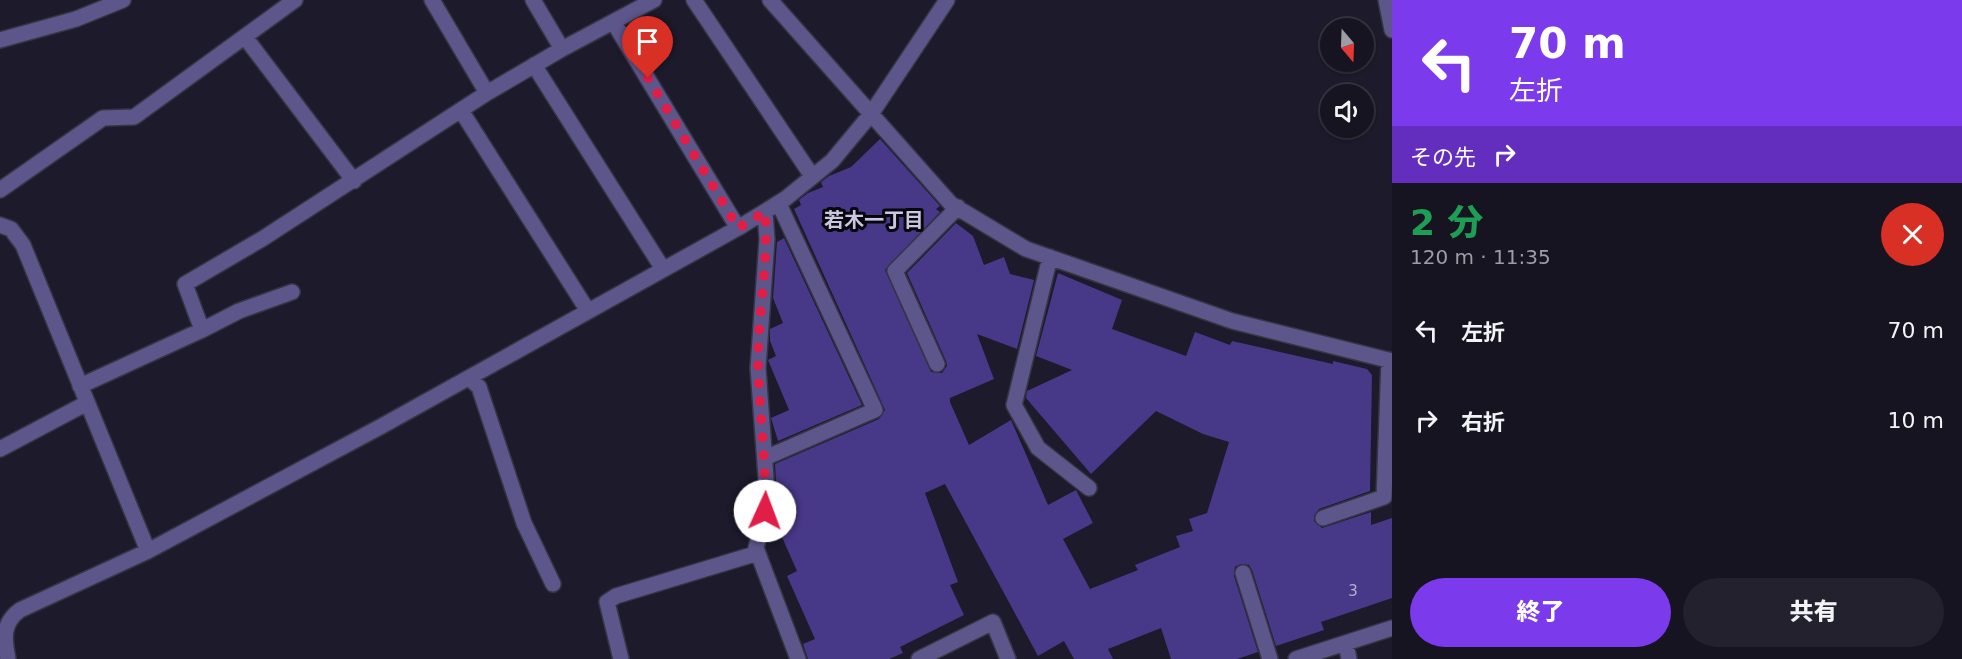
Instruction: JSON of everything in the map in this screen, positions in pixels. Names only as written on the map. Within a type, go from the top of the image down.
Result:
[{"type":"street","points":[[0,39],[76,19],[123,0]]},
{"type":"street","points":[[0,190],[103,118],[134,117],[295,0]]},
{"type":"street","points":[[432,0],[487,93]]},
{"type":"street","points":[[533,0],[562,49]]},
{"type":"street","points":[[202,330],[185,284],[262,239],[462,112],[487,93],[562,49],[654,0]]},
{"type":"street","points":[[694,0],[812,176]]},
{"type":"street","points":[[770,0],[951,204],[1026,249],[1232,321],[1390,361],[1384,497],[1323,518]]},
{"type":"street","points":[[8,659],[5,641],[10,617],[148,551],[469,378],[779,204],[832,161],[871,114],[947,0]]},
{"type":"street","points":[[1386,0],[1392,30]]},
{"type":"street","points":[[614,23],[738,228]]},
{"type":"street","points":[[245,37],[354,180]]},
{"type":"street","points":[[534,65],[663,269]]},
{"type":"street","points":[[462,112],[588,310]]},
{"type":"street","points":[[765,458],[875,410],[779,204]]},
{"type":"street","points":[[937,364],[895,271],[958,207]]},
{"type":"street","points":[[765,212],[767,239],[758,368],[765,458],[765,511],[756,548],[798,659]]},
{"type":"street","points":[[0,225],[11,229],[23,245],[148,551]]},
{"type":"street","points":[[1050,257],[1014,405],[1038,448],[1089,488]]},
{"type":"street","points":[[80,386],[239,311],[292,292]]},
{"type":"street","points":[[469,378],[479,387],[524,522],[553,584]]},
{"type":"street","points":[[0,449],[87,404]]},
{"type":"street","points":[[621,659],[607,602],[616,596],[758,553]]},
{"type":"street","points":[[1243,573],[1270,659]]},
{"type":"street","points":[[919,659],[993,622],[1008,659]]},
{"type":"street","points":[[1296,659],[1348,651],[1392,628]]},
{"type":"building","points":[[880,139],[940,206],[936,209],[940,212],[885,270],[931,372],[942,373],[947,366],[946,361],[907,273],[956,223],[973,236],[984,265],[1004,257],[1010,274],[1034,280],[1017,349],[977,334],[994,379],[950,398],[950,402],[969,445],[1011,420],[1048,505],[1076,490],[1093,523],[1063,539],[1090,589],[1138,570],[1135,565],[1180,547],[1176,536],[1193,531],[1189,519],[1207,513],[1229,442],[1203,434],[1156,411],[1091,474],[1026,398],[1027,391],[1072,370],[1036,356],[1058,273],[1122,300],[1112,329],[1186,356],[1195,332],[1230,345],[1232,341],[1333,364],[1333,361],[1367,369],[1372,375],[1370,491],[1319,509],[1314,516],[1314,521],[1322,528],[1371,512],[1371,525],[1392,518],[1392,598],[1321,622],[1324,630],[1276,646],[1252,570],[1249,565],[1241,564],[1235,567],[1234,576],[1258,652],[1237,659],[1171,659],[1161,628],[1108,649],[1113,659],[1074,659],[1064,641],[1038,656],[945,484],[925,493],[958,582],[950,585],[964,615],[900,647],[903,653],[889,659],[808,659],[803,644],[815,639],[787,576],[797,571],[773,517],[788,510],[776,482],[775,464],[879,419],[885,410],[794,209],[801,205],[799,200],[808,193],[823,187],[821,182],[851,167]]},
{"type":"building","points":[[784,238],[862,405],[778,441],[771,418],[789,410],[768,360],[776,356],[770,341],[770,329],[783,323],[773,298],[777,242]]},
{"type":"district","name":"若木一丁目","points":[[874,220]]},
{"type":"route","points":[[648,78],[738,228],[765,212],[767,239],[758,368],[764,434],[765,511]]}]
